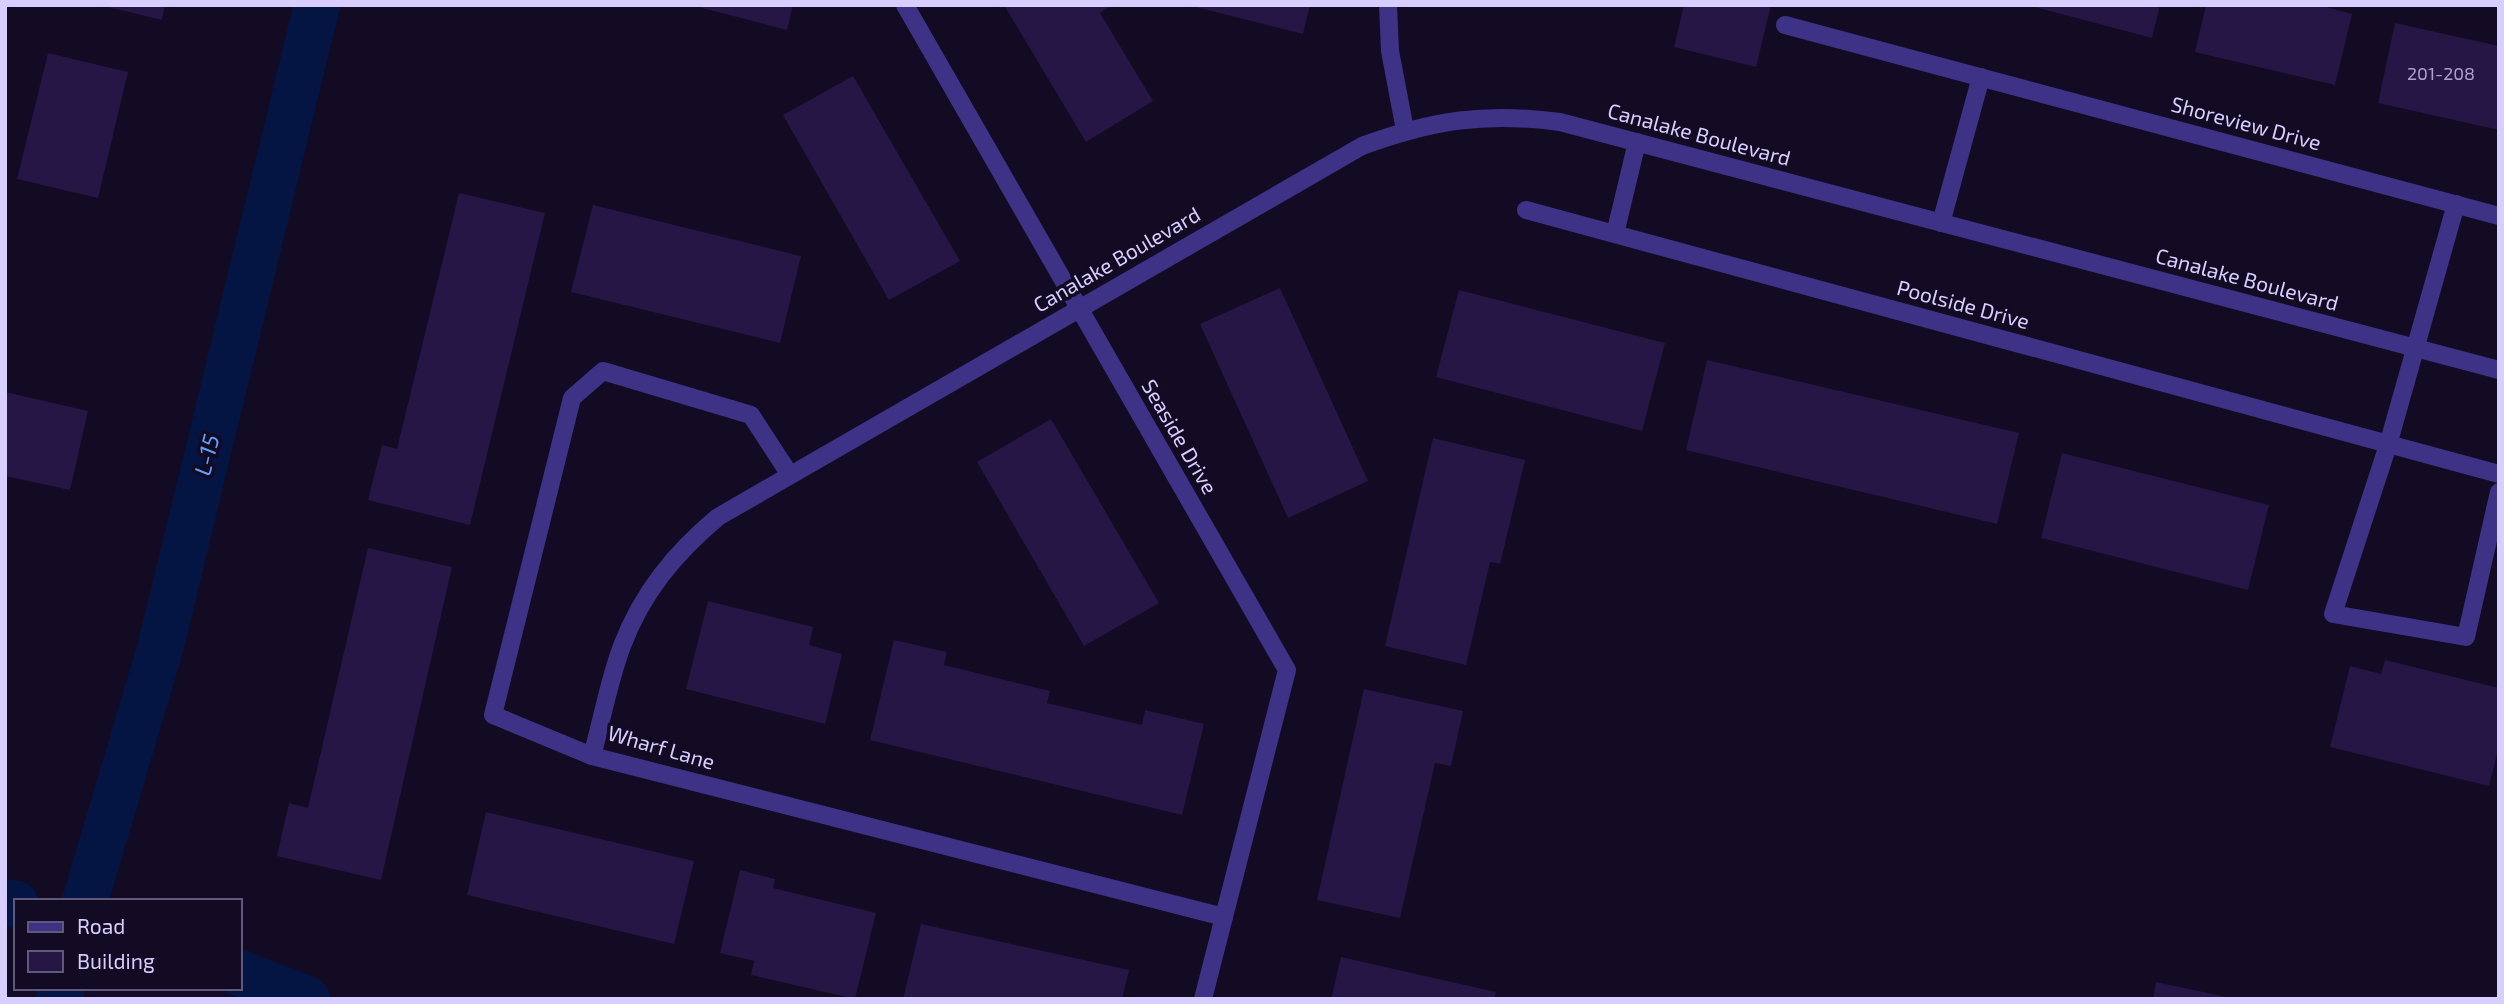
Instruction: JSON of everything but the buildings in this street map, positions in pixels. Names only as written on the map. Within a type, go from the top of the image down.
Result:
[{"type":"street","name":"Seaside Drive","points":[[905,5],[1287,670],[1203,999]]},
{"type":"street","points":[[1388,5],[1390,51],[1405,130]]},
{"type":"street","name":"Shoreview Drive","points":[[1785,25],[2499,216]]},
{"type":"street","points":[[1941,223],[1981,77]]},
{"type":"street","name":"Canalake Boulevard","points":[[934,392],[1362,146],[1405,130],[1488,116],[1560,122],[2499,370]]},
{"type":"street","points":[[1615,234],[1637,142]]},
{"type":"street","points":[[2456,204],[2388,445],[2333,614],[2466,638],[2499,492]]},
{"type":"street","name":"Poolside Drive","points":[[1526,210],[2499,474]]},
{"type":"street","points":[[592,756],[493,715],[572,398],[603,371],[751,415],[790,475]]},
{"type":"street","name":"Wharf Lane","points":[[934,392],[718,517],[670,562],[650,589],[621,648],[592,756],[1224,917]]},
{"type":"waterway","name":"L-15","points":[[86,899],[160,649],[317,5]]},
{"type":"waterway","points":[[5,902],[14,904]]},
{"type":"waterway","points":[[242,974],[307,999]]},
{"type":"waterway","name":"L-15","points":[[59,999],[61,990]]}]
